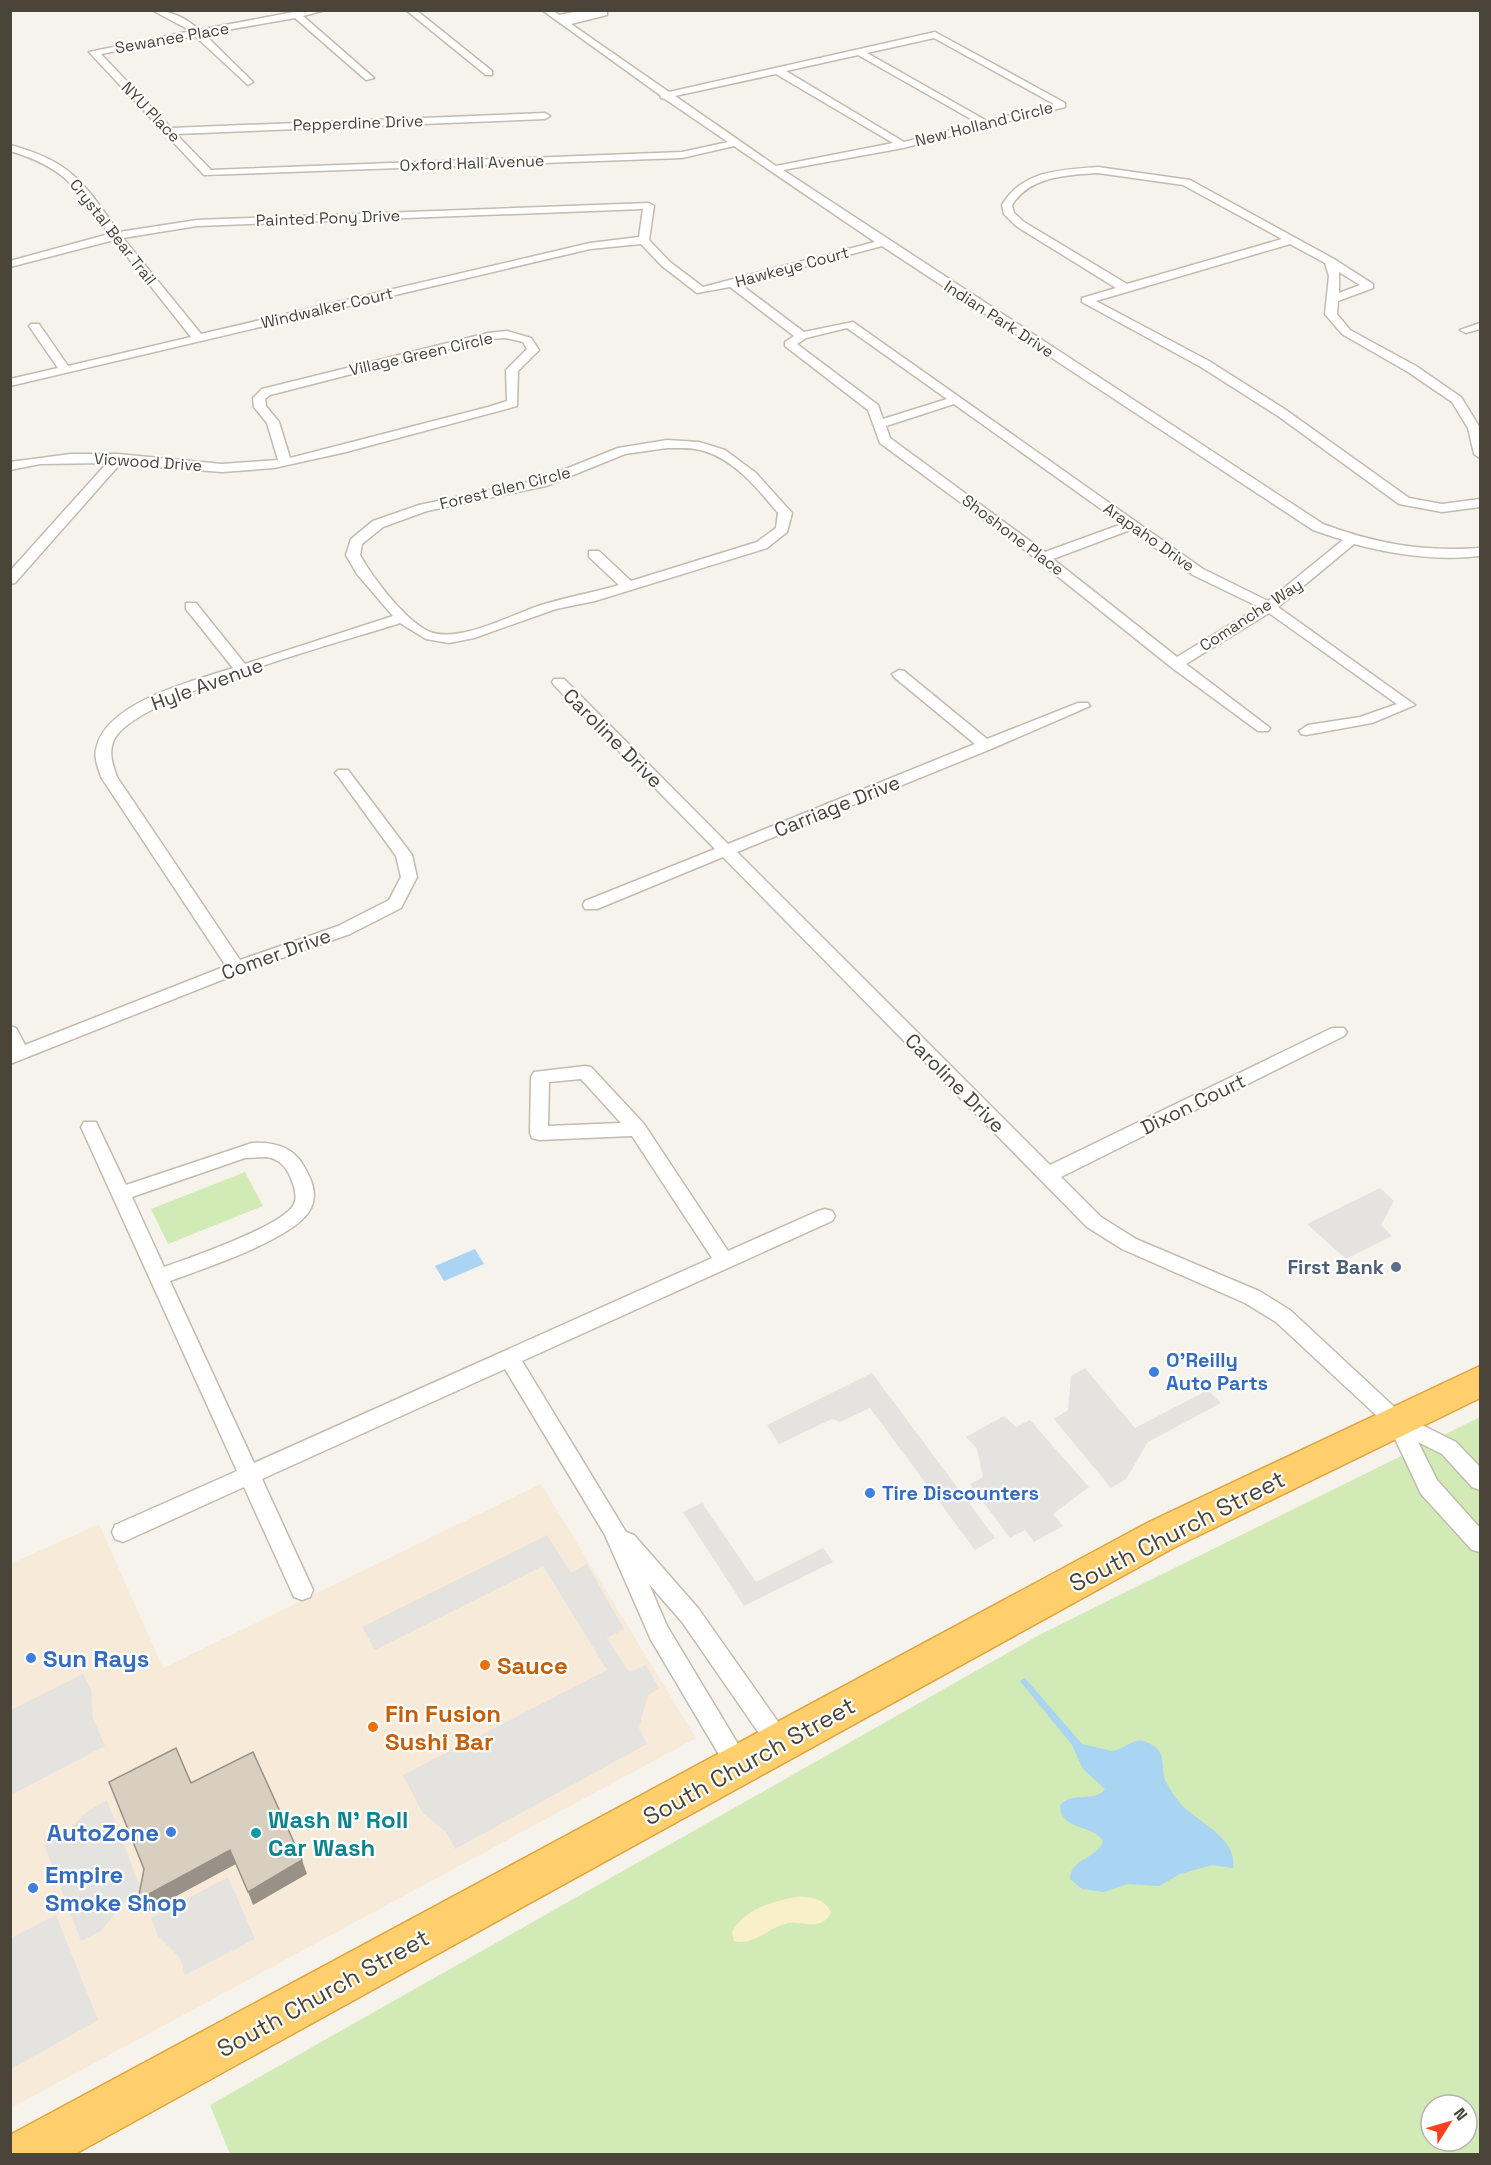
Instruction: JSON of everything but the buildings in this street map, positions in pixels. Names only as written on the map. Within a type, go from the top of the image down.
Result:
[{"type":"highway","name":"South Church Street","points":[[26,2154],[1163,1534],[1480,1381]]},
{"type":"street","points":[[156,10],[177,18],[197,33],[248,82]]},
{"type":"street","name":"Sewanee Place","points":[[94,52],[321,10]]},
{"type":"street","points":[[410,10],[489,73]]},
{"type":"street","name":"Indian Park Drive","points":[[546,10],[664,96],[1318,527],[1352,540],[1416,554],[1480,552]]},
{"type":"street","points":[[297,15],[369,78]]},
{"type":"street","name":"New Holland Circle","points":[[664,96],[935,35],[1062,105],[903,145],[837,155],[774,169]]},
{"type":"street","name":"NYU Place","points":[[94,52],[208,173]]},
{"type":"street","points":[[859,52],[986,124]]},
{"type":"street","points":[[777,70],[903,145]]},
{"type":"street","name":"Pepperdine Drive","points":[[170,131],[545,116]]},
{"type":"street","name":"Oxford Hall Avenue","points":[[208,173],[682,155],[735,143]]},
{"type":"street","name":"Crystal Bear Trail","points":[[10,148],[41,157],[75,180],[116,236],[199,339]]},
{"type":"street","points":[[1125,288],[1020,224],[1009,214],[1008,206],[1012,197],[1028,182],[1069,172],[1098,170],[1186,182],[1330,261],[1369,286],[1332,299]]},
{"type":"street","name":"Painted Pony Drive","points":[[10,264],[116,236],[197,223],[649,206],[644,240]]},
{"type":"street","name":"Hawkeye Court","points":[[644,240],[666,264],[701,291],[884,243]]},
{"type":"street","name":"Windwalker Court","points":[[10,383],[590,246],[644,240]]},
{"type":"street","points":[[1291,240],[1086,300],[1204,364],[1281,413],[1404,501],[1425,507],[1454,510],[1480,503]]},
{"type":"street","points":[[1330,261],[1335,276],[1331,314],[1346,332],[1412,369],[1457,400],[1474,428],[1480,454]]},
{"type":"street","points":[[732,283],[802,336]]},
{"type":"street","name":"Arapaho Drive","points":[[802,336],[849,324],[1198,572],[1269,607],[1408,705],[1373,719],[1350,724],[1325,723],[1306,731]]},
{"type":"street","points":[[35,326],[65,370]]},
{"type":"street","points":[[1466,330],[1480,326]]},
{"type":"street","name":"Village Green Circle","points":[[507,334],[527,340],[533,350],[512,370],[513,403],[285,461],[273,422],[260,407],[259,398],[266,392],[488,336],[507,334]]},
{"type":"street","name":"Shoshone Place","points":[[802,336],[789,344],[874,408],[884,440],[1044,557],[1176,664],[1263,728]]},
{"type":"street","points":[[879,424],[956,400]]},
{"type":"street","name":"Forest Glen Circle","points":[[667,444],[708,448],[732,461],[766,490],[785,513],[782,529],[762,545],[629,586],[552,606],[474,634],[449,639],[426,635],[402,618],[362,571],[353,555],[356,542],[378,524],[424,508],[541,483],[622,451],[667,444]]},
{"type":"street","name":"Vicwood Drive","points":[[10,466],[66,458],[118,458],[224,467],[252,467],[285,461]]},
{"type":"street","points":[[10,580],[118,458]]},
{"type":"street","points":[[1044,557],[1132,525]]},
{"type":"street","name":"Comanche Way","points":[[1176,664],[1269,607],[1352,540]]},
{"type":"street","points":[[594,554],[629,586]]},
{"type":"street","points":[[191,606],[242,670]]},
{"type":"street","name":"Hyle Avenue","points":[[236,968],[109,777],[103,757],[108,738],[125,719],[147,704],[242,670],[402,618]]},
{"type":"street","points":[[899,674],[986,746]]},
{"type":"street","name":"Caroline Drive","points":[[559,682],[1094,1222],[1129,1244],[1252,1298],[1283,1316],[1397,1422]]},
{"type":"street","name":"Carriage Drive","points":[[591,905],[1083,706]]},
{"type":"street","name":"Comer Drive","points":[[15,1056],[236,968],[344,930],[395,904],[409,877],[404,855],[343,773]]},
{"type":"street","points":[[10,1032],[15,1056]]},
{"type":"street","name":"Dixon Court","points":[[1047,1175],[1338,1032]]},
{"type":"street","points":[[637,1129],[539,1133],[540,1077],[585,1072],[637,1129],[724,1261]]},
{"type":"street","points":[[90,1127],[302,1590]]},
{"type":"street","points":[[120,1194],[244,1151],[257,1149],[284,1154],[294,1165],[305,1186],[302,1209],[285,1226],[158,1278]]},
{"type":"street","points":[[123,1532],[825,1216]]},
{"type":"street","points":[[509,1357],[615,1530],[659,1633],[739,1767]]},
{"type":"street","points":[[1397,1422],[1449,1448],[1480,1482]]},
{"type":"street","points":[[1397,1422],[1429,1487],[1480,1543]]},
{"type":"street","points":[[615,1530],[690,1615],[780,1744]]},
{"type":"shaded area","points":[[1380,1188],[1394,1201],[1381,1225],[1392,1236],[1346,1259],[1307,1224]]},
{"type":"shaded area","points":[[1085,1368],[1135,1428],[1208,1390],[1221,1403],[1148,1442],[1126,1479],[1111,1488],[1054,1419],[1068,1410],[1071,1376]]},
{"type":"shaded area","points":[[872,1373],[995,1538],[975,1550],[870,1408],[840,1422],[832,1419],[779,1444],[767,1425]]},
{"type":"shaded area","points":[[1004,1416],[1016,1427],[1030,1420],[1089,1487],[1053,1514],[1063,1526],[1034,1542],[1025,1530],[1010,1538],[970,1484],[983,1477],[977,1449],[966,1437]]},
{"type":"shaded area","points":[[541,1484],[696,1738],[11,2108],[10,1564],[99,1524],[163,1668]]},
{"type":"shaded area","points":[[702,1503],[756,1582],[823,1548],[833,1562],[744,1606],[683,1512]]},
{"type":"shaded area","points":[[547,1535],[571,1573],[587,1564],[624,1629],[607,1638],[629,1672],[646,1665],[659,1688],[648,1695],[639,1728],[647,1744],[455,1849],[446,1832],[422,1812],[403,1775],[607,1670],[543,1566],[375,1650],[362,1627]]},
{"type":"shaded area","points":[[83,1674],[91,1689],[93,1718],[105,1746],[11,1795],[11,1710]]},
{"type":"shaded area","points":[[107,1800],[142,1892],[126,1900],[101,1931],[81,1941],[44,1844],[62,1836],[87,1812]]},
{"type":"shaded area","points":[[228,1877],[255,1939],[185,1975],[180,1958],[158,1936],[151,1918]]},
{"type":"shaded area","points":[[56,1915],[98,2020],[11,2069],[11,1938]]},
{"type":"green space","points":[[245,1172],[263,1206],[168,1244],[151,1209]]},
{"type":"green space","points":[[1480,1417],[1480,2154],[230,2154],[210,2105],[1041,1634]]},
{"type":"sand","points":[[795,1897],[816,1899],[825,1904],[831,1912],[823,1922],[817,1924],[788,1923],[748,1941],[734,1941],[732,1932],[737,1924],[751,1912],[768,1904]]},
{"type":"water","points":[[475,1249],[484,1264],[444,1281],[435,1266]]},
{"type":"water","points":[[1025,1678],[1082,1744],[1112,1751],[1132,1742],[1142,1741],[1158,1749],[1162,1757],[1165,1780],[1172,1792],[1187,1810],[1223,1839],[1233,1857],[1233,1868],[1212,1865],[1180,1874],[1159,1886],[1128,1884],[1104,1892],[1082,1889],[1070,1879],[1075,1866],[1095,1852],[1103,1841],[1092,1832],[1066,1820],[1060,1806],[1064,1801],[1095,1796],[1105,1789],[1083,1769],[1072,1745],[1020,1681]]},
{"type":"place","name":"First Bank","points":[[1396,1267]]},
{"type":"place","name":"O'Reilly Auto Parts","points":[[1154,1372]]},
{"type":"place","name":"Tire Discounters","points":[[870,1493]]},
{"type":"place","name":"Sun Rays","points":[[31,1658]]},
{"type":"place","name":"Sauce","points":[[485,1665]]},
{"type":"place","name":"Fin Fusion Sushi Bar","points":[[373,1727]]},
{"type":"place","name":"AutoZone","points":[[171,1832]]},
{"type":"place","name":"Wash N' Roll Car Wash","points":[[256,1833]]},
{"type":"place","name":"Empire Smoke Shop","points":[[33,1888]]}]
